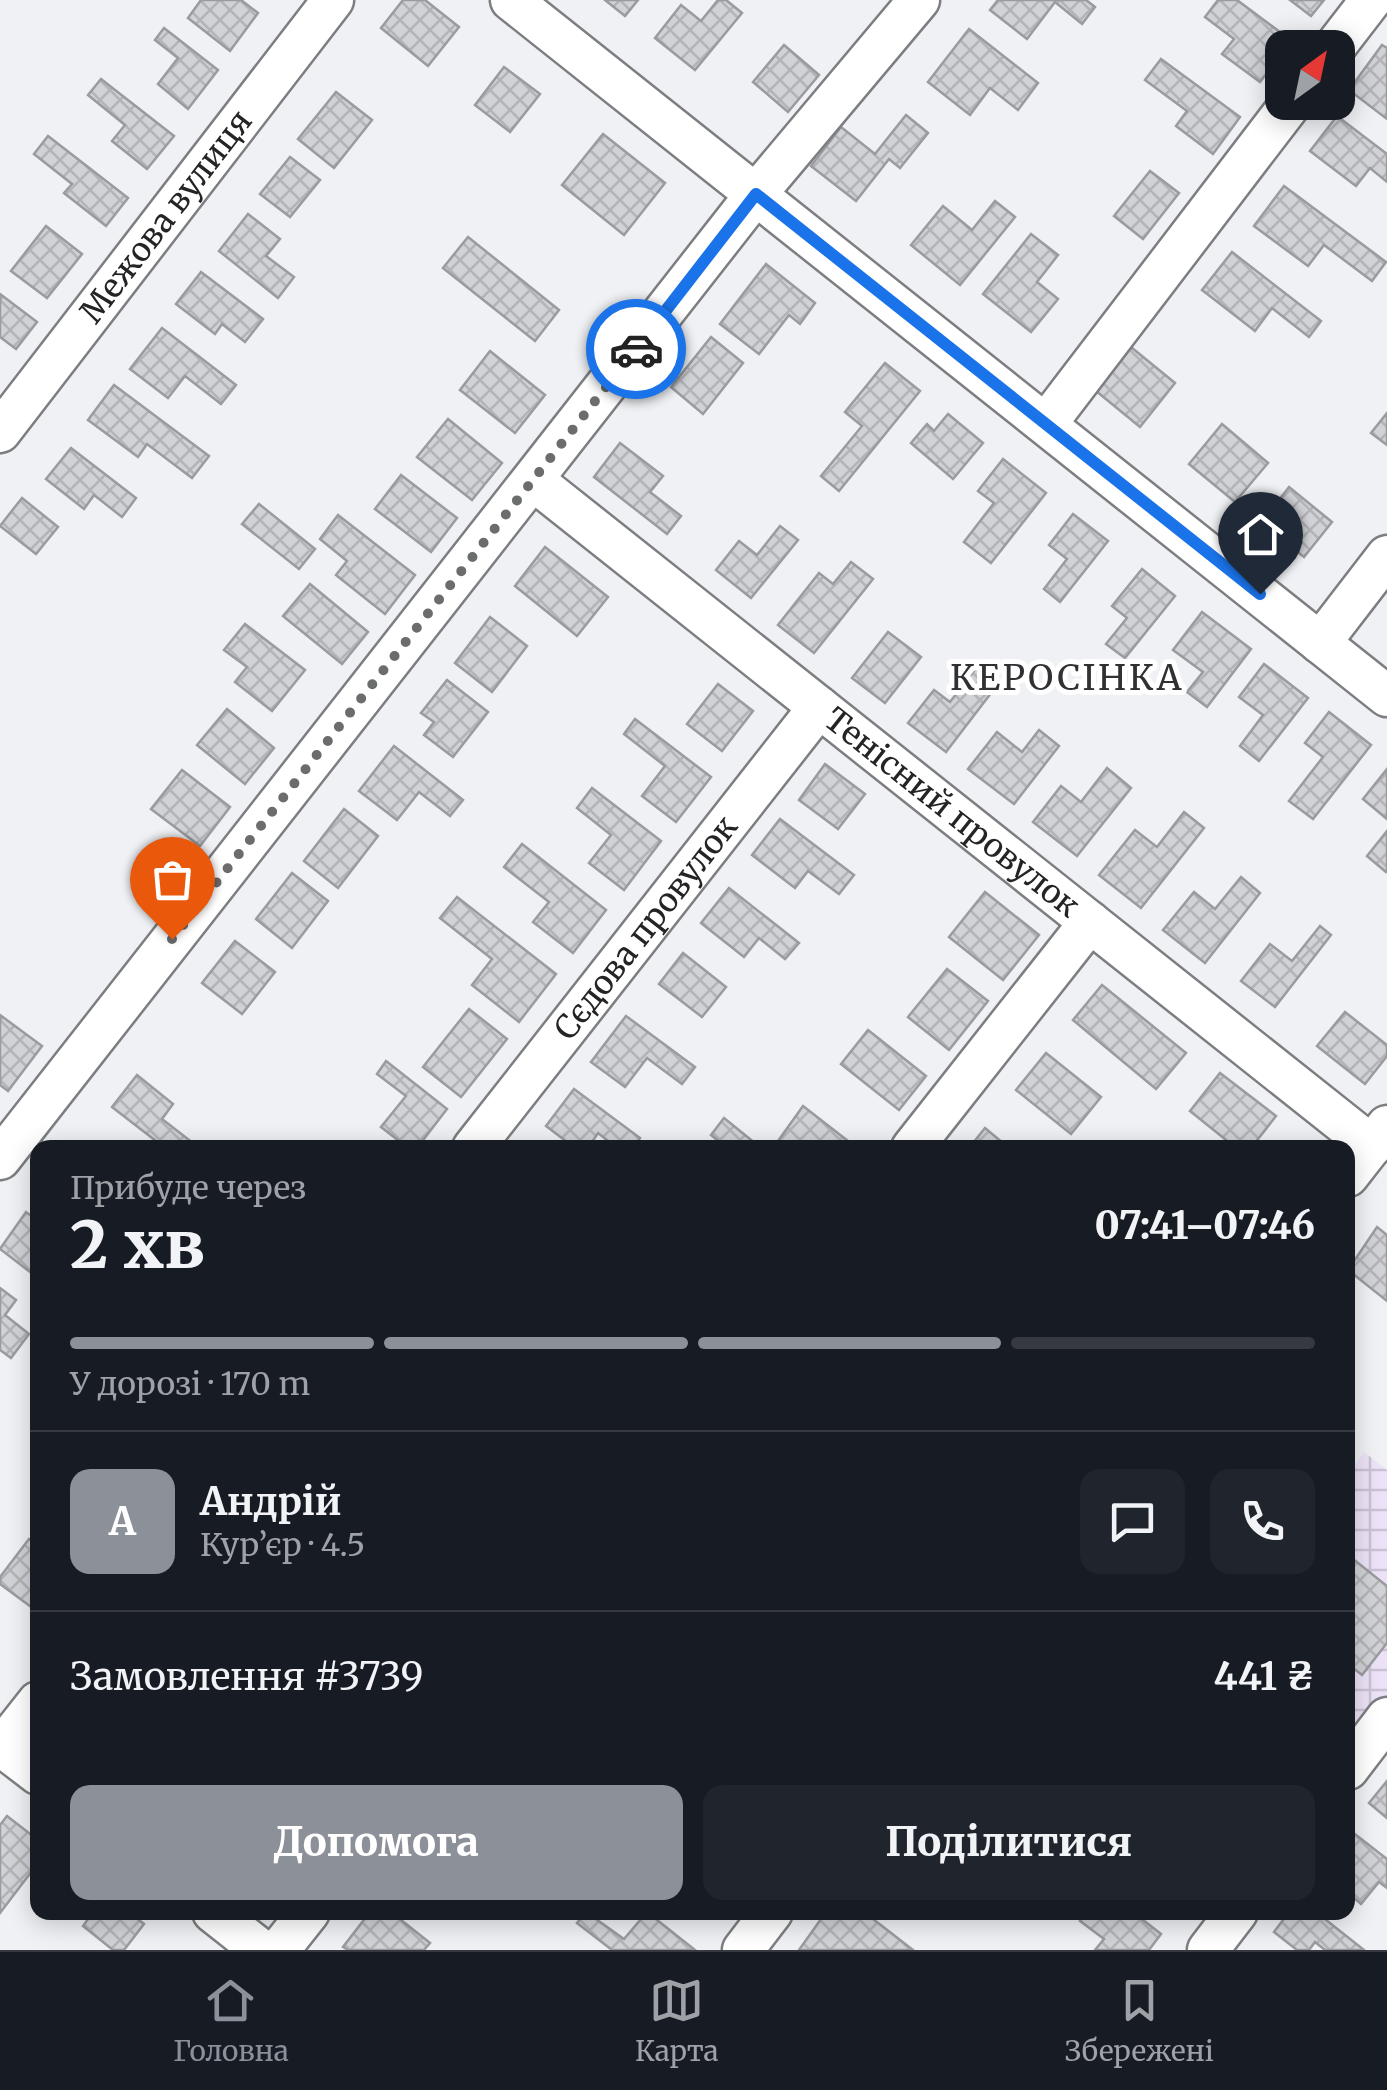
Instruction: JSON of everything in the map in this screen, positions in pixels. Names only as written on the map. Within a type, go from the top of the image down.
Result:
[{"type":"street","name":"Межова вулиця","points":[[0,432],[333,0]]},
{"type":"street","points":[[511,0],[1387,696]]},
{"type":"street","points":[[1,1154],[756,194],[918,0]]},
{"type":"street","points":[[1348,30],[1370,0]]},
{"type":"street","points":[[1046,424],[1278,120]]},
{"type":"street","name":"Тенісний провулок","points":[[533,480],[1369,1149]]},
{"type":"street","points":[[1320,643],[1387,556]]},
{"type":"street","name":"Сєдова провулок","points":[[479,1140],[819,707]]},
{"type":"street","points":[[918,1140],[1090,922]]},
{"type":"street","points":[[30,1712],[1,1747],[30,1768]]},
{"type":"street","points":[[1355,1760],[1387,1718]]},
{"type":"street","points":[[223,1920],[261,1950]]},
{"type":"street","points":[[280,1950],[303,1920]]},
{"type":"street","points":[[743,1950],[766,1920]]},
{"type":"street","points":[[1208,1950],[1231,1920]]},
{"type":"shaded area","points":[[1364,1452],[1387,1470],[1387,1698],[1355,1740],[1355,1464]]},
{"type":"building","points":[[201,0],[241,0],[258,13],[230,51],[188,18]]},
{"type":"building","points":[[403,0],[425,0],[459,27],[428,66],[381,28]]},
{"type":"building","points":[[605,0],[638,0],[625,16]]},
{"type":"building","points":[[718,0],[726,0],[742,13],[695,70],[655,38],[681,5],[701,21]]},
{"type":"building","points":[[998,0],[1086,0],[1095,7],[1082,24],[1055,2],[1027,39],[990,10]]},
{"type":"building","points":[[1218,0],[1237,0],[1277,30],[1265,30],[1265,76],[1260,82],[1222,54],[1234,39],[1205,17]]},
{"type":"building","points":[[1290,0],[1324,0],[1311,16]]},
{"type":"building","points":[[164,28],[218,70],[188,109],[158,84],[178,58],[155,40]]},
{"type":"building","points":[[969,29],[1038,83],[1018,110],[990,88],[970,115],[928,82]]},
{"type":"building","points":[[784,45],[819,75],[788,112],[753,82]]},
{"type":"building","points":[[1382,45],[1387,48],[1387,119],[1355,95],[1355,82]]},
{"type":"building","points":[[1161,59],[1240,117],[1213,154],[1176,126],[1187,111],[1145,80]]},
{"type":"building","points":[[504,67],[540,94],[510,132],[475,105]]},
{"type":"building","points":[[101,79],[174,136],[147,169],[112,141],[125,125],[88,95]]},
{"type":"building","points":[[336,92],[372,120],[334,168],[298,139]]},
{"type":"building","points":[[906,115],[928,133],[900,168],[889,159],[856,201],[811,166],[841,127],[875,154]]},
{"type":"building","points":[[1334,120],[1342,120],[1387,154],[1387,182],[1370,168],[1356,186],[1310,151]]},
{"type":"building","points":[[603,134],[665,183],[624,235],[562,185]]},
{"type":"building","points":[[48,136],[128,198],[106,226],[64,193],[72,184],[34,154]]},
{"type":"building","points":[[290,157],[320,180],[290,217],[260,194]]},
{"type":"building","points":[[1150,171],[1179,193],[1143,239],[1114,216]]},
{"type":"building","points":[[1284,186],[1386,262],[1372,281],[1324,245],[1308,266],[1254,226]]},
{"type":"building","points":[[995,201],[1015,217],[960,285],[911,245],[943,206],[972,230]]},
{"type":"building","points":[[248,214],[280,239],[266,256],[294,277],[278,298],[219,251]]},
{"type":"building","points":[[46,226],[82,254],[47,298],[11,271]]},
{"type":"building","points":[[1031,234],[1058,255],[1037,282],[1058,299],[1031,332],[983,294]]},
{"type":"building","points":[[468,237],[559,310],[535,341],[443,268]]},
{"type":"building","points":[[1232,252],[1321,321],[1309,337],[1272,308],[1255,331],[1202,290]]},
{"type":"building","points":[[766,264],[815,303],[800,324],[789,315],[759,354],[720,324]]},
{"type":"building","points":[[201,272],[263,319],[245,342],[222,324],[215,334],[176,304]]},
{"type":"building","points":[[0,294],[37,322],[16,349],[0,337]]},
{"type":"building","points":[[162,328],[236,385],[221,404],[185,376],[168,398],[130,369]]},
{"type":"building","points":[[711,337],[743,363],[703,414],[671,387]]},
{"type":"building","points":[[1126,343],[1175,383],[1140,427],[1090,386]]},
{"type":"building","points":[[490,351],[545,395],[515,433],[460,390]]},
{"type":"building","points":[[885,363],[920,391],[839,491],[821,476],[862,426],[845,412]]},
{"type":"building","points":[[114,385],[209,456],[192,478],[147,444],[138,457],[88,420]]},
{"type":"building","points":[[1387,413],[1387,445],[1371,433]]},
{"type":"building","points":[[948,414],[983,443],[953,479],[911,443],[927,424],[934,431]]},
{"type":"building","points":[[448,419],[502,463],[472,500],[417,457]]},
{"type":"building","points":[[1222,424],[1268,463],[1235,502],[1189,464]]},
{"type":"building","points":[[620,443],[663,476],[650,492],[681,516],[667,534],[594,477]]},
{"type":"building","points":[[71,448],[136,498],[122,517],[94,495],[84,509],[46,479]]},
{"type":"building","points":[[1003,459],[1046,493],[991,563],[964,542],[994,503],[978,491]]},
{"type":"building","points":[[401,475],[457,518],[431,552],[375,509]]},
{"type":"building","points":[[1289,487],[1332,522],[1304,557],[1261,523]]},
{"type":"building","points":[[22,498],[58,527],[36,554],[0,526]]},
{"type":"building","points":[[259,504],[315,549],[299,569],[242,524]]},
{"type":"building","points":[[1073,514],[1108,541],[1060,602],[1044,589],[1067,559],[1049,545]]},
{"type":"building","points":[[338,515],[415,575],[385,614],[336,575],[347,561],[320,539]]},
{"type":"building","points":[[780,526],[798,540],[751,598],[716,570],[739,541],[757,555]]},
{"type":"building","points":[[545,547],[608,597],[577,636],[515,586]]},
{"type":"building","points":[[851,562],[873,579],[814,653],[778,625],[819,573],[833,584]]},
{"type":"building","points":[[1142,569],[1175,596],[1125,658],[1106,644],[1127,618],[1112,606]]},
{"type":"building","points":[[310,584],[368,632],[342,664],[283,616]]},
{"type":"building","points":[[1202,612],[1251,649],[1207,707],[1187,692],[1203,672],[1173,650]]},
{"type":"building","points":[[490,617],[527,646],[492,692],[455,663]]},
{"type":"building","points":[[245,624],[305,670],[272,711],[235,682],[247,667],[224,650]]},
{"type":"building","points":[[888,632],[921,657],[885,703],[852,678]]},
{"type":"building","points":[[1264,664],[1308,698],[1259,761],[1240,746],[1263,715],[1239,697]]},
{"type":"building","points":[[977,667],[998,684],[946,752],[908,723],[934,690],[950,702]]},
{"type":"building","points":[[447,680],[488,712],[453,757],[424,735],[434,722],[421,713]]},
{"type":"building","points":[[718,684],[753,711],[722,751],[687,724]]},
{"type":"building","points":[[227,709],[274,748],[245,784],[197,745]]},
{"type":"building","points":[[1329,712],[1371,745],[1313,819],[1289,801],[1323,757],[1305,743]]},
{"type":"building","points":[[635,719],[711,777],[676,822],[642,796],[665,766],[624,734]]},
{"type":"building","points":[[1039,730],[1059,746],[1014,804],[968,769],[997,732],[1022,752]]},
{"type":"building","points":[[394,746],[463,800],[450,816],[419,792],[397,820],[359,791]]},
{"type":"building","points":[[825,764],[865,794],[838,829],[799,800]]},
{"type":"building","points":[[1107,768],[1131,788],[1077,856],[1033,822],[1061,786],[1081,802]]},
{"type":"building","points":[[1387,769],[1387,819],[1363,799]]},
{"type":"building","points":[[182,770],[230,807],[200,846],[151,809]]},
{"type":"building","points":[[592,788],[661,841],[624,890],[589,863],[611,835],[577,808]]},
{"type":"building","points":[[344,809],[378,836],[338,888],[304,861]]},
{"type":"building","points":[[1184,812],[1204,828],[1141,908],[1099,875],[1135,830],[1157,847]]},
{"type":"building","points":[[780,819],[854,875],[839,894],[808,871],[795,888],[752,855]]},
{"type":"building","points":[[1387,831],[1387,871],[1386,872],[1367,856]]},
{"type":"building","points":[[522,844],[606,910],[573,953],[533,922],[549,902],[504,867]]},
{"type":"building","points":[[292,873],[328,901],[292,948],[256,919]]},
{"type":"building","points":[[1241,877],[1260,893],[1205,963],[1163,930],[1194,892],[1215,909]]},
{"type":"building","points":[[729,888],[799,943],[785,959],[759,938],[744,957],[701,923]]},
{"type":"building","points":[[985,892],[1039,935],[1003,980],[949,937]]},
{"type":"building","points":[[457,897],[556,974],[519,1022],[472,985],[492,959],[440,918]]},
{"type":"building","points":[[1320,926],[1331,935],[1275,1007],[1241,981],[1270,944],[1292,961]]},
{"type":"building","points":[[235,941],[275,972],[242,1014],[202,983]]},
{"type":"building","points":[[683,953],[726,987],[702,1017],[659,984]]},
{"type":"building","points":[[947,969],[988,1001],[949,1050],[908,1017]]},
{"type":"building","points":[[1102,985],[1186,1053],[1156,1089],[1073,1020]]},
{"type":"building","points":[[469,1009],[507,1039],[461,1097],[423,1067]]},
{"type":"building","points":[[1345,1012],[1387,1045],[1387,1056],[1365,1084],[1317,1046]]},
{"type":"building","points":[[0,1015],[42,1046],[8,1091],[0,1085]]},
{"type":"building","points":[[626,1016],[695,1067],[682,1084],[647,1058],[625,1087],[591,1062]]},
{"type":"building","points":[[868,1030],[926,1076],[899,1110],[841,1064]]},
{"type":"building","points":[[1046,1053],[1101,1097],[1071,1134],[1016,1090]]},
{"type":"building","points":[[386,1061],[447,1109],[423,1140],[398,1140],[381,1127],[406,1096],[377,1074]]},
{"type":"building","points":[[1220,1073],[1276,1116],[1257,1140],[1226,1140],[1190,1111]]},
{"type":"building","points":[[137,1075],[173,1104],[162,1119],[189,1140],[155,1140],[112,1107]]},
{"type":"building","points":[[574,1089],[640,1138],[607,1140],[598,1133],[593,1140],[564,1140],[546,1126]]},
{"type":"building","points":[[803,1106],[847,1140],[779,1140]]},
{"type":"building","points":[[724,1118],[751,1140],[717,1140],[711,1135]]},
{"type":"building","points":[[985,1128],[999,1140],[975,1140]]},
{"type":"building","points":[[26,1212],[30,1215],[30,1272],[0,1249]]},
{"type":"building","points":[[1377,1227],[1387,1235],[1387,1301],[1355,1276],[1355,1260]]},
{"type":"building","points":[[0,1288],[16,1300],[5,1315],[29,1334],[11,1358],[0,1350]]},
{"type":"building","points":[[30,1540],[30,1606],[0,1584],[0,1577]]},
{"type":"building","points":[[1355,1561],[1387,1586],[1387,1643],[1362,1675],[1355,1670]]},
{"type":"building","points":[[1387,1781],[1387,1818],[1369,1803]]},
{"type":"building","points":[[7,1816],[30,1834],[30,1874],[0,1913],[0,1825]]},
{"type":"building","points":[[1355,1834],[1387,1859],[1387,1888],[1379,1882],[1361,1904],[1355,1899]]},
{"type":"building","points":[[87,1920],[139,1920],[144,1924],[124,1950],[113,1950],[83,1926]]},
{"type":"building","points":[[364,1920],[401,1920],[430,1943],[424,1950],[343,1947]]},
{"type":"building","points":[[597,1920],[624,1939],[640,1920],[657,1920],[695,1950],[612,1950],[577,1923]]},
{"type":"building","points":[[820,1920],[874,1920],[913,1950],[799,1950]]},
{"type":"building","points":[[1143,1920],[1161,1934],[1149,1950],[1095,1950],[1104,1939],[1080,1921]]},
{"type":"building","points":[[1283,1920],[1326,1920],[1364,1950],[1325,1950],[1315,1942],[1309,1950],[1297,1950],[1274,1932]]},
{"type":"way so far","points":[[172,939],[636,349]]},
{"type":"district","name":"КЕРОСІНКА","points":[[1067,678]]},
{"type":"route","points":[[636,349],[756,194],[1260,594]]}]
